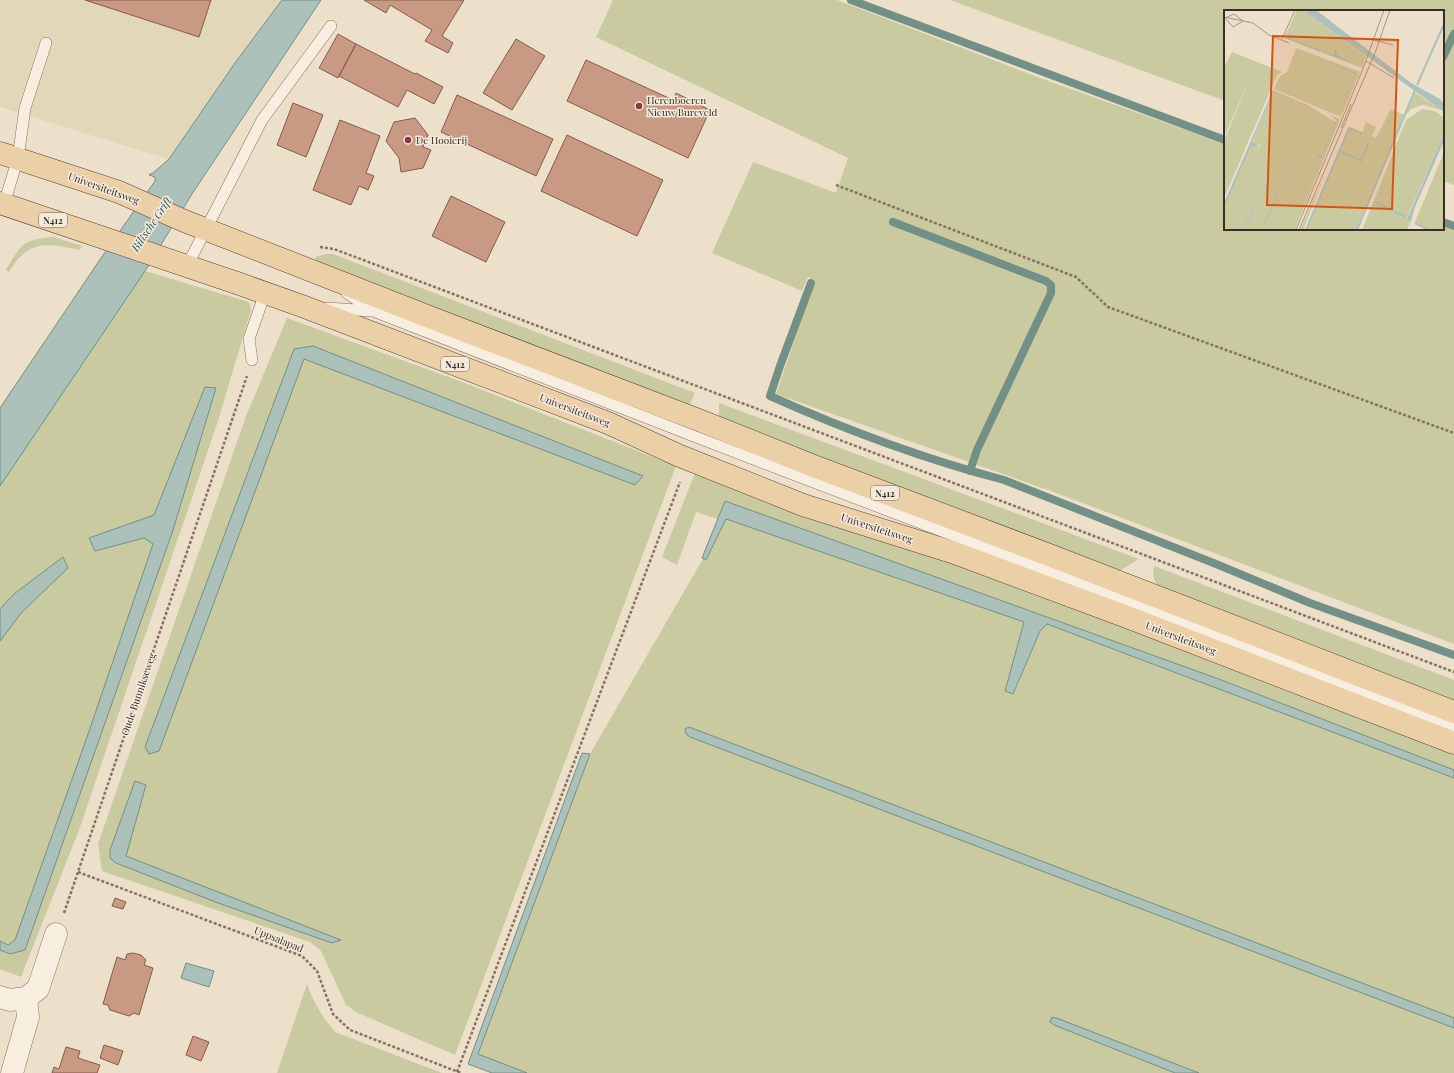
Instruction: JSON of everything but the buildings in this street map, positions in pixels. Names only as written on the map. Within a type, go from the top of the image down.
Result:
[{"type":"main road","name":"Universiteitsweg","points":[[9,156],[119,192],[182,220],[206,228],[811,465],[1454,712]]},
{"type":"main road","name":"Universiteitsweg","points":[[2,203],[302,306],[608,422],[689,460],[803,505],[955,553],[1454,742]]},
{"type":"street","points":[[0,997],[10,1000],[26,998],[38,989],[56,934]]},
{"type":"street","points":[[12,1073],[28,1017],[26,998]]},
{"type":"lane","points":[[187,266],[262,120],[331,26]]},
{"type":"lane","points":[[2,203],[9,156],[46,43]]},
{"type":"lane","name":"Universiteitsweg","points":[[310,269],[373,311],[710,443],[1454,727]]},
{"type":"lane","points":[[252,360],[249,339],[266,293]]},
{"type":"lane","name":"Universiteitsweg","points":[[302,306],[373,311]]},
{"type":"path","points":[[836,185],[1076,277],[1108,307],[1454,433]]},
{"type":"path","points":[[310,269],[309,254],[321,247],[334,249],[1454,672]]},
{"type":"path","name":"Oude Bunnikseweg","points":[[56,934],[252,360]]},
{"type":"path","points":[[457,1072],[689,460]]},
{"type":"path","name":"Uppsalapad","points":[[78,872],[302,956],[317,971],[333,1014],[350,1030],[461,1073]]},
{"type":"shaded area","points":[[0,0],[282,0],[235,63],[168,159],[0,107]]},
{"type":"green space","points":[[613,0],[837,0],[1040,78],[1224,144],[1224,230],[1444,230],[1444,226],[1454,230],[1454,644],[1051,491],[776,394],[815,280],[808,277],[802,291],[712,253],[753,162],[836,193],[848,158],[596,37]]},
{"type":"green space","points":[[950,0],[1454,0],[1454,185],[1444,181],[1444,10],[1224,10],[1224,101]]},
{"type":"green space","points":[[54,237],[82,246],[80,250],[48,245],[39,246],[23,254],[16,261],[9,272],[6,270],[19,249],[24,245],[35,239]]},
{"type":"green space","points":[[333,254],[695,393],[689,406],[312,263],[317,256]]},
{"type":"green space","points":[[145,271],[249,302],[251,310],[218,421],[79,830],[21,977],[0,969],[0,485]]},
{"type":"green space","points":[[287,318],[462,382],[676,466],[455,1055],[356,1012],[346,1005],[321,951],[310,942],[102,871],[98,844],[246,416]]},
{"type":"green space","points":[[719,403],[1139,559],[1116,573],[730,427],[719,416]]},
{"type":"green space","points":[[695,473],[1071,602],[1454,748],[1454,770],[1216,678],[725,501],[718,519],[696,512],[677,565],[662,557]]},
{"type":"green space","points":[[726,519],[1024,622],[1005,691],[1014,693],[1040,631],[1046,624],[1454,778],[1454,1073],[1199,1073],[1052,1017],[1054,1025],[1175,1073],[527,1073],[478,1055],[590,754]]},
{"type":"green space","points":[[1154,566],[1454,680],[1454,704],[1164,593],[1155,581],[1153,575]]},
{"type":"green space","points":[[307,984],[319,1010],[335,1032],[442,1073],[277,1073]]},
{"type":"water","name":"Biltsche Grift","points":[[282,0],[321,0],[192,194],[145,271],[0,486],[0,408],[155,181],[155,177],[149,175],[169,159],[235,63]]},
{"type":"water","points":[[313,346],[643,476],[635,485],[304,359],[159,751],[149,754],[145,747],[294,349]]},
{"type":"water","points":[[205,387],[216,388],[173,530],[25,950],[10,954],[0,950],[0,941],[8,945],[15,940],[86,740],[153,544],[144,538],[95,551],[89,538],[154,515]]},
{"type":"water","points":[[725,501],[1216,678],[1454,770],[1454,778],[1047,624],[1040,631],[1013,694],[1005,691],[1024,622],[726,519],[706,560],[702,558]]},
{"type":"water","points":[[63,557],[68,568],[22,612],[0,641],[0,609],[14,594]]},
{"type":"water","points":[[689,727],[1454,1018],[1454,1028],[690,737],[686,734],[685,729]]},
{"type":"water","points":[[582,753],[590,754],[478,1054],[527,1073],[492,1073],[468,1064]]},
{"type":"water","points":[[135,781],[146,785],[126,856],[341,940],[332,943],[218,903],[116,863],[110,858],[110,850]]},
{"type":"water","points":[[186,963],[214,971],[209,987],[181,978]]},
{"type":"water","points":[[1052,1017],[1199,1073],[1175,1073],[1054,1025],[1050,1022]]},
{"type":"waterway","points":[[851,0],[1224,140]]},
{"type":"waterway","points":[[1444,55],[1454,34]]},
{"type":"waterway","points":[[893,222],[1046,281],[1051,285],[1051,293],[977,450],[970,471]]},
{"type":"waterway","points":[[1444,222],[1454,226]]},
{"type":"waterway","points":[[811,283],[770,396],[827,421],[886,443],[944,463],[1004,480],[1310,603],[1454,655]]},
{"type":"place","name":"Herenboeren Nieuw Bureveld","points":[[639,106]]},
{"type":"place","name":"De Hooierij","points":[[408,140]]}]
